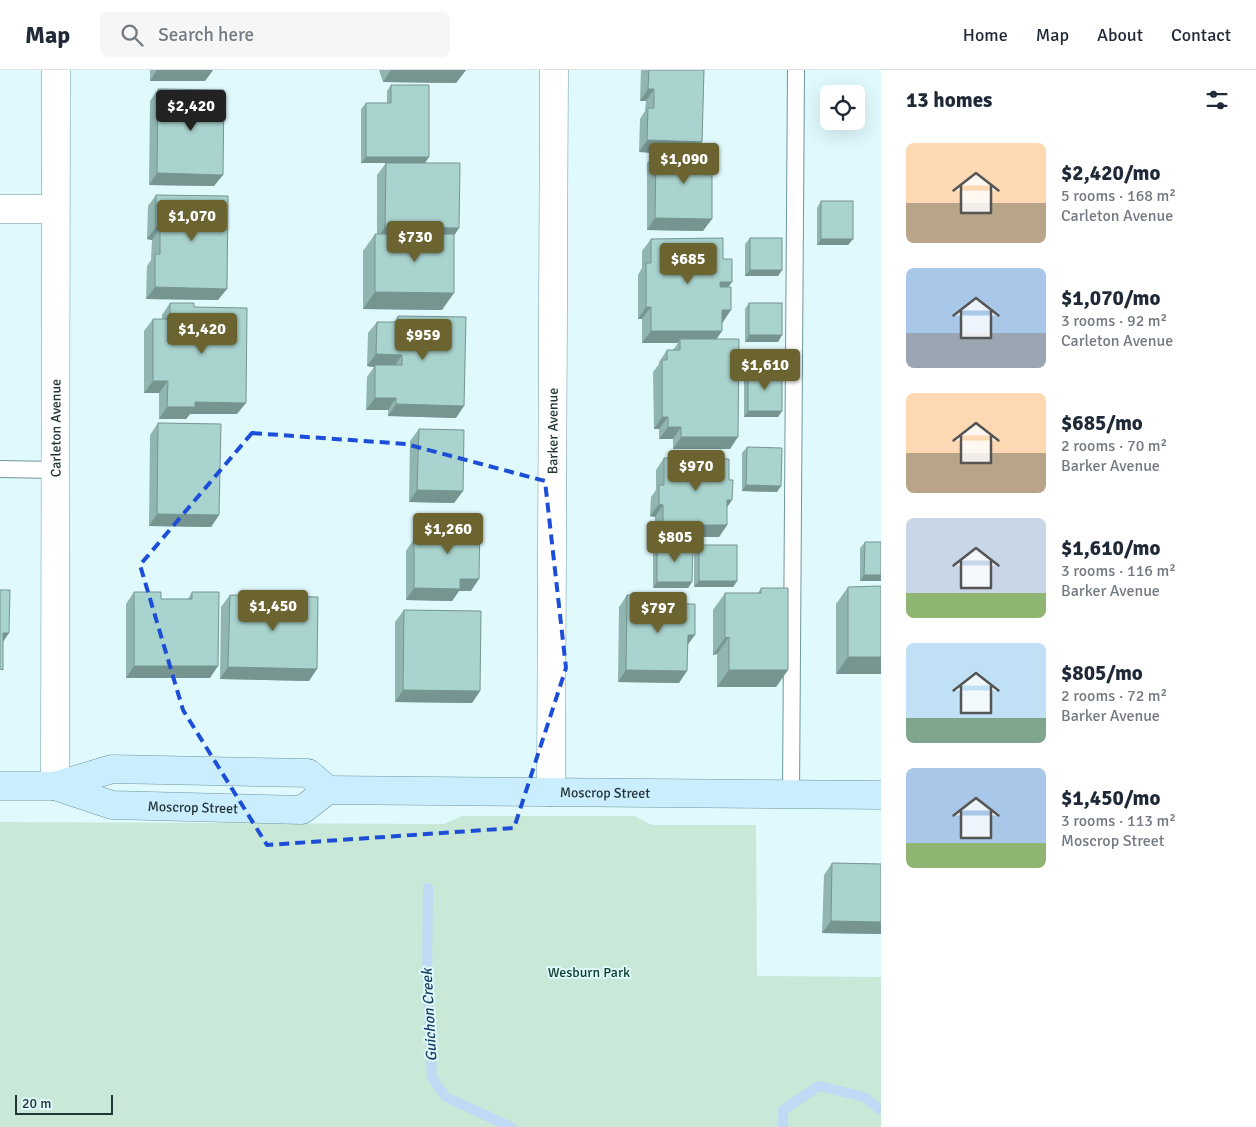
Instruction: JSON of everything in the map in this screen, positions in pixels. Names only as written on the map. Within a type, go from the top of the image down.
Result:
[{"type":"street","name":"Carleton Avenue","points":[[55,786],[56,70]]},
{"type":"street","name":"Barker Avenue","points":[[551,792],[554,70]]},
{"type":"street","points":[[0,209],[55,209]]},
{"type":"street","name":"Moscrop Street","points":[[0,786],[55,786],[112,769],[122,769],[308,773],[328,790]]},
{"type":"street","name":"Moscrop Street","points":[[55,786],[112,805],[302,810],[328,790],[881,795]]},
{"type":"lane","points":[[791,794],[796,70]]},
{"type":"lane","points":[[0,469],[55,470]]},
{"type":"highlighted area","points":[[252,433],[406,444],[545,481],[566,668],[514,828],[267,845],[183,710],[140,565]]},
{"type":"green space","name":"Wesburn Park","points":[[462,816],[635,816],[652,825],[756,825],[757,976],[881,977],[881,1127],[0,1127],[0,822],[444,824]]},
{"type":"building","points":[[649,70],[704,70],[702,142],[647,140],[648,108],[654,108],[654,89],[648,89]]},
{"type":"building","points":[[391,85],[429,85],[429,157],[366,157],[366,103],[391,103]]},
{"type":"building","points":[[158,89],[224,90],[223,175],[157,173]]},
{"type":"building","points":[[656,151],[712,151],[712,219],[655,218]]},
{"type":"building","points":[[386,163],[460,163],[459,228],[385,227]]},
{"type":"building","points":[[156,195],[228,196],[227,289],[155,287],[155,254],[160,254],[160,228],[156,227]]},
{"type":"building","points":[[821,201],[853,201],[853,239],[821,239]]},
{"type":"building","points":[[375,234],[454,234],[454,293],[375,292]]},
{"type":"building","points":[[723,238],[723,259],[732,259],[732,282],[720,282],[720,287],[731,287],[731,310],[722,310],[722,331],[651,331],[651,307],[646,307],[646,263],[651,263],[651,239]]},
{"type":"building","points":[[750,238],[782,238],[782,270],[750,270]]},
{"type":"building","points":[[170,303],[194,303],[194,307],[247,308],[246,403],[195,402],[195,407],[167,407],[168,381],[153,381],[153,319],[170,319]]},
{"type":"building","points":[[749,303],[782,303],[782,335],[749,335]]},
{"type":"building","points":[[398,316],[466,317],[464,406],[396,404],[396,398],[375,398],[375,365],[402,365],[402,355],[376,354],[377,322],[398,322]]},
{"type":"building","points":[[680,339],[739,339],[738,437],[681,437],[681,427],[668,427],[668,417],[662,417],[662,360],[667,360],[667,350],[680,350]]},
{"type":"building","points":[[748,371],[782,372],[782,411],[748,411]]},
{"type":"building","points":[[158,423],[221,424],[219,515],[157,514]]},
{"type":"building","points":[[419,429],[464,430],[463,491],[417,490]]},
{"type":"building","points":[[747,447],[782,448],[781,486],[746,485]]},
{"type":"building","points":[[664,458],[729,459],[729,480],[733,480],[732,500],[727,500],[727,525],[663,525],[663,505],[659,504],[659,485],[664,485]]},
{"type":"building","points":[[439,519],[480,519],[479,579],[460,579],[460,589],[414,588],[414,539],[439,539]]},
{"type":"building","points":[[865,542],[881,542],[881,575],[864,575]]},
{"type":"building","points":[[657,545],[693,545],[692,582],[657,582]]},
{"type":"building","points":[[699,545],[737,545],[737,581],[699,581]]},
{"type":"building","points":[[881,586],[881,657],[848,657],[848,587]]},
{"type":"building","points":[[761,588],[788,588],[788,670],[729,670],[729,637],[725,638],[725,593],[761,593]]},
{"type":"building","points":[[0,590],[10,590],[9,633],[3,633],[3,670],[0,669]]},
{"type":"building","points":[[134,592],[161,592],[161,599],[192,599],[192,592],[219,592],[218,666],[134,666]]},
{"type":"building","points":[[230,595],[318,597],[317,669],[228,667]]},
{"type":"building","points":[[627,595],[654,595],[654,599],[666,599],[666,604],[695,604],[695,635],[688,635],[687,671],[626,670]]},
{"type":"building","points":[[404,610],[481,611],[480,691],[403,690]]},
{"type":"building","points":[[832,863],[881,864],[881,922],[831,921]]},
{"type":"waterway","name":"Guichon Creek","points":[[428,888],[427,971],[432,1078],[446,1097],[511,1127]]},
{"type":"waterway","name":"Guichon Creek","points":[[783,1127],[783,1110],[819,1086],[864,1097],[881,1110]]}]
